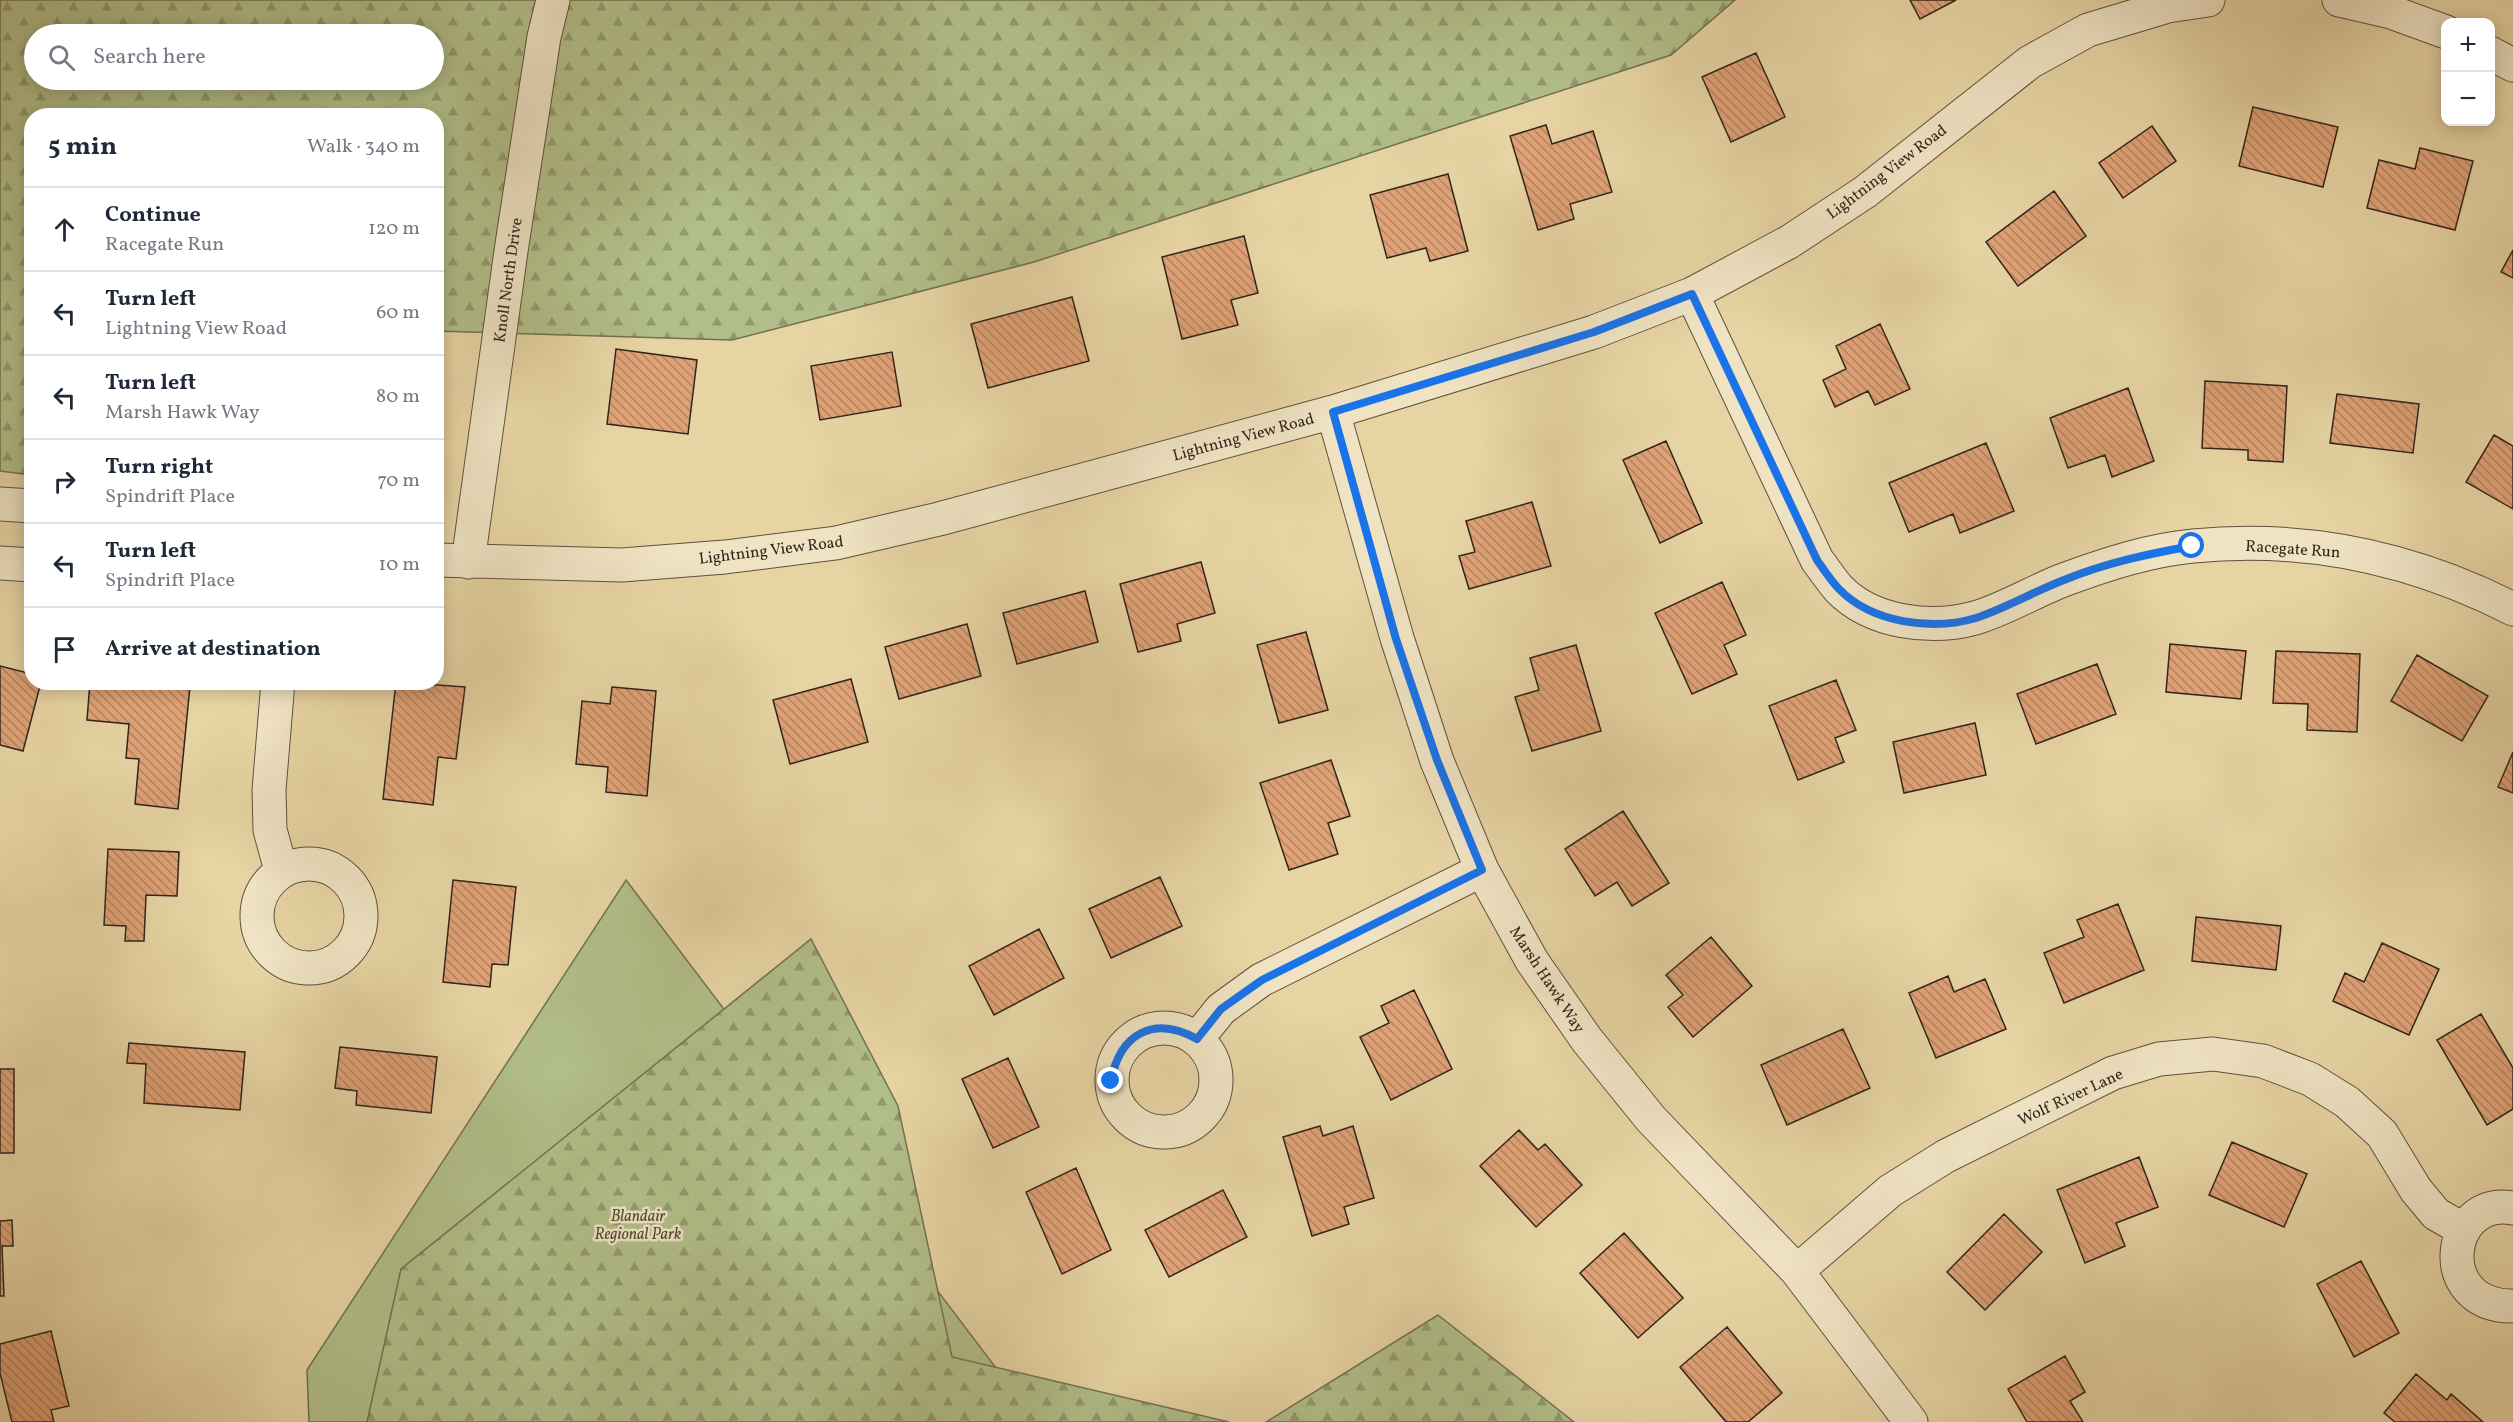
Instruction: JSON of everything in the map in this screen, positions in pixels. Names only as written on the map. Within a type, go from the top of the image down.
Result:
[{"type":"street","name":"Knoll North Drive","points":[[452,561],[518,206],[544,37],[553,0]]},
{"type":"street","name":"Lightning View Road","points":[[452,561],[622,565],[836,543],[939,519],[1333,412],[1594,332],[1692,294],[1789,242],[1865,192],[2030,62],[2088,30],[2168,6],[2208,0]]},
{"type":"street","points":[[2339,0],[2391,12],[2441,31]]},
{"type":"street","points":[[2495,56],[2513,65]]},
{"type":"street","name":"Racegate Run","points":[[1692,294],[1817,560],[1839,590],[1866,609],[1903,621],[1939,623],[1975,618],[2066,579],[2133,556],[2192,546],[2255,543],[2372,555],[2439,577],[2513,609]]},
{"type":"street","name":"Marsh Hawk Way","points":[[1333,412],[1396,639],[1437,760],[1482,870],[1532,961],[1587,1040],[1651,1119],[1797,1271],[1911,1422]]},
{"type":"street","points":[[0,504],[24,506]]},
{"type":"street","points":[[0,563],[24,564]]},
{"type":"street","points":[[277,690],[269,790],[270,830],[281,870]]},
{"type":"street","points":[[1197,1039],[1221,1009],[1262,980],[1482,870]]},
{"type":"street","name":"Wolf River Lane","points":[[1797,1271],[1890,1191],[1946,1156],[2113,1073],[2159,1059],[2213,1054],[2263,1061],[2310,1079],[2347,1102],[2382,1134],[2416,1190],[2436,1214],[2464,1230]]},
{"type":"street","points":[[2513,1208],[2488,1210],[2474,1217],[2464,1230],[2457,1245],[2456,1261],[2460,1278],[2470,1291],[2483,1301],[2498,1306],[2513,1306]]},
{"type":"green space","points":[[0,0],[1735,0],[1671,55],[1034,262],[732,340],[444,331],[444,108],[24,108],[24,474],[0,471]]},
{"type":"green space","name":"Blandair Regional Park","points":[[626,880],[1037,1422],[309,1422],[307,1370]]},
{"type":"green space","name":"Blandair Regional Park","points":[[811,939],[898,1106],[952,1357],[1229,1422],[367,1422],[401,1269]]},
{"type":"green space","points":[[1438,1315],[1574,1422],[1266,1422]]},
{"type":"building","points":[[1910,0],[1956,0],[1920,19]]},
{"type":"building","points":[[1756,53],[1785,117],[1731,142],[1702,77]]},
{"type":"building","points":[[2253,107],[2338,127],[2323,187],[2239,166]]},
{"type":"building","points":[[1546,125],[1552,144],[1593,131],[1612,192],[1570,204],[1574,219],[1538,230],[1510,136]]},
{"type":"building","points":[[2152,126],[2176,161],[2123,198],[2099,163]]},
{"type":"building","points":[[2420,148],[2473,161],[2455,230],[2367,208],[2379,160],[2415,169]]},
{"type":"building","points":[[1448,174],[1468,251],[1430,261],[1426,248],[1387,258],[1370,195]]},
{"type":"building","points":[[2054,191],[2086,236],[2018,286],[1986,242]]},
{"type":"building","points":[[1244,236],[1258,293],[1231,300],[1238,325],[1182,339],[1162,257]]},
{"type":"building","points":[[2513,250],[2513,278],[2501,272]]},
{"type":"building","points":[[1072,297],[1089,361],[988,388],[971,324]]},
{"type":"building","points":[[1880,324],[1910,389],[1875,405],[1868,391],[1835,407],[1823,380],[1846,369],[1836,346]]},
{"type":"building","points":[[616,349],[697,360],[688,434],[607,424]]},
{"type":"building","points":[[892,352],[901,406],[820,420],[811,366]]},
{"type":"building","points":[[2205,381],[2287,386],[2283,462],[2248,460],[2248,450],[2202,448]]},
{"type":"building","points":[[2128,388],[2154,461],[2112,477],[2105,455],[2068,468],[2050,418]]},
{"type":"building","points":[[2337,394],[2419,404],[2413,453],[2330,443]]},
{"type":"building","points":[[2494,435],[2513,446],[2513,509],[2466,482]]},
{"type":"building","points":[[1666,441],[1702,523],[1660,543],[1623,460]]},
{"type":"building","points":[[1986,443],[2014,511],[1960,533],[1953,514],[1909,532],[1889,483]]},
{"type":"building","points":[[1532,502],[1551,566],[1469,589],[1459,556],[1475,552],[1466,521]]},
{"type":"building","points":[[1201,562],[1215,613],[1177,624],[1181,641],[1138,652],[1120,584]]},
{"type":"building","points":[[1722,582],[1746,635],[1724,645],[1737,674],[1692,694],[1655,613]]},
{"type":"building","points":[[1085,591],[1098,642],[1017,664],[1003,613]]},
{"type":"building","points":[[967,624],[981,676],[899,699],[885,647]]},
{"type":"building","points":[[1306,632],[1328,710],[1279,723],[1257,645]]},
{"type":"building","points":[[2170,644],[2246,651],[2241,699],[2166,692]]},
{"type":"building","points":[[1576,645],[1601,731],[1532,751],[1515,697],[1539,690],[1530,658]]},
{"type":"building","points":[[2276,651],[2360,654],[2357,732],[2307,730],[2308,704],[2273,703]]},
{"type":"building","points":[[2417,655],[2488,696],[2462,741],[2391,701]]},
{"type":"building","points":[[2097,664],[2116,714],[2036,744],[2017,694]]},
{"type":"building","points":[[0,666],[24,672],[24,690],[39,690],[23,751],[0,745]]},
{"type":"building","points":[[851,679],[868,742],[790,764],[773,700]]},
{"type":"building","points":[[1836,680],[1856,730],[1835,738],[1844,762],[1798,780],[1769,706]]},
{"type":"building","points":[[444,685],[465,687],[456,759],[438,757],[433,805],[383,799],[395,690],[444,690]]},
{"type":"building","points":[[612,687],[656,691],[647,796],[606,792],[608,767],[576,764],[582,701],[610,704]]},
{"type":"building","points":[[89,690],[190,690],[178,809],[135,804],[139,759],[126,758],[129,724],[87,720]]},
{"type":"building","points":[[1975,723],[1986,775],[1904,793],[1893,742]]},
{"type":"building","points":[[2513,752],[2513,793],[2498,787]]},
{"type":"building","points":[[1331,760],[1350,816],[1328,823],[1338,854],[1289,870],[1260,783]]},
{"type":"building","points":[[1623,811],[1669,883],[1632,906],[1617,882],[1595,896],[1565,849]]},
{"type":"building","points":[[108,849],[179,852],[177,896],[146,895],[144,941],[125,941],[126,926],[104,925]]},
{"type":"building","points":[[1160,877],[1182,926],[1111,958],[1089,909]]},
{"type":"building","points":[[453,880],[516,887],[508,965],[492,964],[490,987],[443,982]]},
{"type":"building","points":[[2118,904],[2144,970],[2064,1003],[2044,953],[2084,937],[2077,920]]},
{"type":"building","points":[[2196,917],[2281,926],[2276,970],[2192,961]]},
{"type":"building","points":[[1039,929],[1064,978],[994,1015],[969,966]]},
{"type":"building","points":[[1711,937],[1752,986],[1693,1037],[1668,1007],[1683,995],[1666,975]]},
{"type":"building","points":[[2382,943],[2439,969],[2409,1035],[2333,1001],[2345,973],[2364,982]]},
{"type":"building","points":[[1948,976],[1954,992],[1985,979],[2006,1029],[1936,1058],[1909,993]]},
{"type":"building","points":[[1414,990],[1452,1069],[1391,1100],[1360,1037],[1389,1023],[1381,1006]]},
{"type":"building","points":[[2481,1014],[2513,1068],[2513,1109],[2487,1125],[2437,1040]]},
{"type":"building","points":[[1843,1029],[1870,1088],[1787,1125],[1761,1065]]},
{"type":"building","points":[[129,1043],[245,1052],[240,1110],[144,1103],[146,1064],[127,1063]]},
{"type":"building","points":[[340,1047],[437,1057],[431,1113],[356,1105],[357,1091],[335,1088]]},
{"type":"building","points":[[1008,1058],[1039,1127],[993,1148],[962,1079]]},
{"type":"building","points":[[0,1069],[14,1069],[14,1153],[0,1153]]},
{"type":"building","points":[[1320,1126],[1323,1136],[1353,1126],[1374,1198],[1344,1207],[1349,1224],[1312,1236],[1283,1137]]},
{"type":"building","points":[[1519,1130],[1538,1150],[1545,1144],[1582,1185],[1536,1227],[1480,1166]]},
{"type":"building","points":[[2232,1142],[2307,1174],[2284,1227],[2209,1195]]},
{"type":"building","points":[[2139,1157],[2158,1207],[2116,1223],[2125,1246],[2085,1263],[2057,1190]]},
{"type":"building","points":[[1076,1168],[1111,1250],[1062,1274],[1026,1192]]},
{"type":"building","points":[[1223,1190],[1247,1237],[1169,1277],[1145,1230]]},
{"type":"building","points":[[2004,1214],[2042,1252],[1985,1310],[1947,1272]]},
{"type":"building","points":[[12,1220],[13,1246],[2,1246],[4,1296],[0,1296],[0,1221]]},
{"type":"building","points":[[1624,1233],[1683,1298],[1638,1338],[1580,1273]]},
{"type":"building","points":[[2361,1261],[2399,1333],[2354,1357],[2317,1284]]},
{"type":"building","points":[[1727,1327],[1782,1393],[1748,1422],[1726,1422],[1680,1367]]},
{"type":"building","points":[[51,1331],[69,1406],[51,1410],[54,1422],[12,1422],[0,1373],[0,1344]]},
{"type":"building","points":[[2065,1356],[2085,1392],[2070,1401],[2083,1422],[2027,1422],[2008,1389]]},
{"type":"building","points":[[2416,1374],[2447,1400],[2451,1394],[2483,1422],[2395,1422],[2384,1413]]},
{"type":"route","points":[[1111,1081],[1114,1064],[1122,1048],[1134,1037],[1149,1030],[1166,1027],[1183,1031],[1197,1039],[1221,1009],[1262,980],[1482,870],[1437,760],[1396,639],[1333,412],[1594,332],[1692,294],[1817,560],[1839,590],[1866,609],[1903,621],[1939,623],[1975,618],[2066,579],[2133,556],[2192,546]]}]
